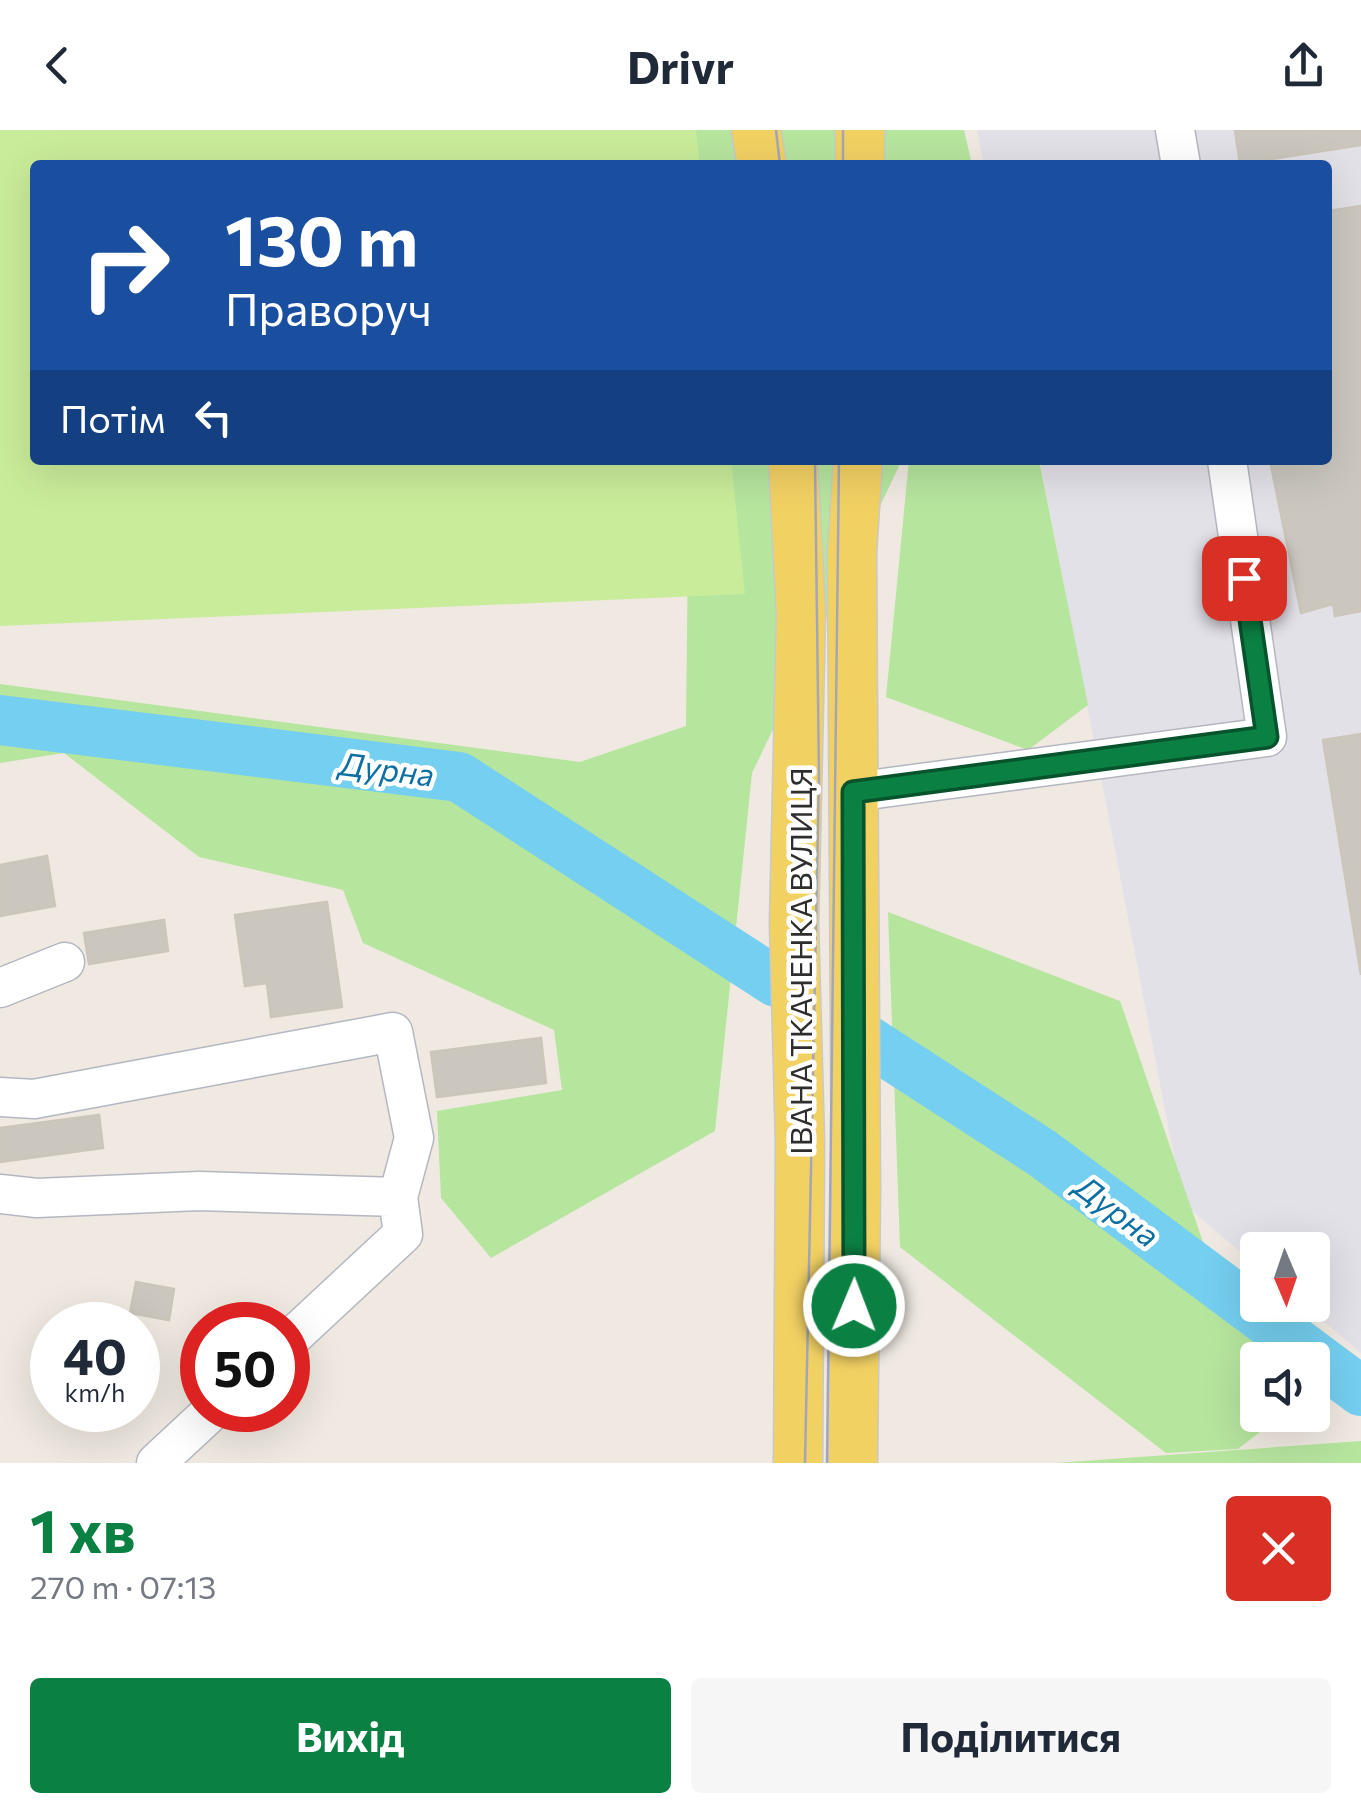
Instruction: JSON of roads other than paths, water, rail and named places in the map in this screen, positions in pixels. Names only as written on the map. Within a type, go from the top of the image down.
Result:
[{"type":"main road","points":[[756,130],[761,160]]},
{"type":"main road","points":[[860,130],[860,160]]},
{"type":"main road","name":"ІВАНА ТКАЧЕНКА ВУЛИЦЯ","points":[[793,465],[801,615],[794,924],[800,1142],[798,1463]]},
{"type":"main road","name":"ІВАНА ТКАЧЕНКА ВУЛИЦЯ","points":[[853,1463],[856,1188],[852,553],[858,465]]},
{"type":"street","points":[[1176,130],[1181,160]]},
{"type":"street","points":[[853,792],[1267,737],[1228,465]]},
{"type":"street","points":[[0,988],[66,962]]},
{"type":"street","points":[[0,1097],[34,1099],[393,1032],[414,1138],[401,1216],[310,1317]]},
{"type":"street","points":[[0,1194],[37,1198],[200,1191],[401,1216]]},
{"type":"street","points":[[156,1463],[189,1432]]},
{"type":"waterway","name":"Дурна","points":[[0,720],[459,777],[776,982]]},
{"type":"waterway","name":"Дурна","points":[[867,1040],[1042,1153],[1361,1391]]},
{"type":"tram line","points":[[776,130],[779,160]]},
{"type":"tram line","points":[[843,130],[843,160]]},
{"type":"tram line","points":[[805,1463],[819,777],[815,465]]},
{"type":"tram line","points":[[827,1463],[839,465]]}]
